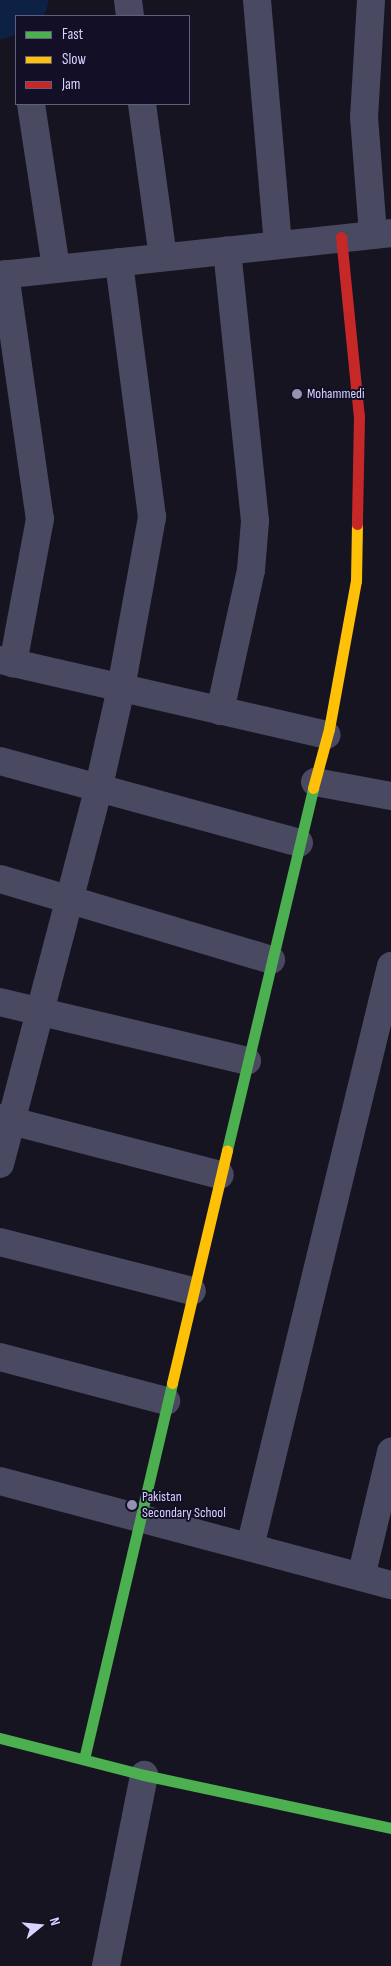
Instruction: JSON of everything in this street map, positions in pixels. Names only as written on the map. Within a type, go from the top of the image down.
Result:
[{"type":"street","points":[[128,0],[130,15]]},
{"type":"street","points":[[257,0],[278,245]]},
{"type":"street","points":[[327,735],[6,662],[40,519],[3,274],[382,234],[364,117],[371,0]]},
{"type":"street","points":[[31,105],[56,268]]},
{"type":"street","points":[[142,105],[163,257]]},
{"type":"street","points":[[84,1760],[166,1401],[298,843],[327,735],[356,581],[359,416],[341,237]]},
{"type":"street","points":[[220,711],[251,570],[255,521],[227,250]]},
{"type":"street","points":[[0,1164],[6,1120],[41,1012],[99,786],[121,688],[152,517],[119,262]]},
{"type":"street","points":[[0,761],[99,786],[298,843]]},
{"type":"street","points":[[315,782],[391,796]]},
{"type":"street","points":[[0,878],[271,960]]},
{"type":"street","points":[[250,1547],[391,966]]},
{"type":"street","points":[[0,1002],[247,1061]]},
{"type":"street","points":[[6,1120],[220,1175]]},
{"type":"street","points":[[0,1242],[192,1291]]},
{"type":"street","points":[[0,1357],[166,1401]]},
{"type":"street","points":[[361,1577],[391,1452]]},
{"type":"street","points":[[0,1481],[391,1585]]},
{"type":"street","points":[[0,1738],[144,1775],[391,1828]]},
{"type":"street","points":[[106,1966],[144,1775]]},
{"type":"waterway","points":[[0,11],[20,0]]},
{"type":"traffic: fast","points":[[227,1150],[313,788]]},
{"type":"traffic: fast","points":[[84,1759],[172,1383]]},
{"type":"traffic: fast","points":[[0,1738],[144,1775],[391,1828]]},
{"type":"traffic: slow","points":[[313,788],[329,729],[356,581],[357,524]]},
{"type":"traffic: slow","points":[[172,1383],[227,1150]]},
{"type":"traffic: jam","points":[[341,237],[359,416],[357,524]]},
{"type":"place","name":"Mohammedi","points":[[297,394]]},
{"type":"place","name":"Pakistan Secondary School","points":[[132,1505]]}]
